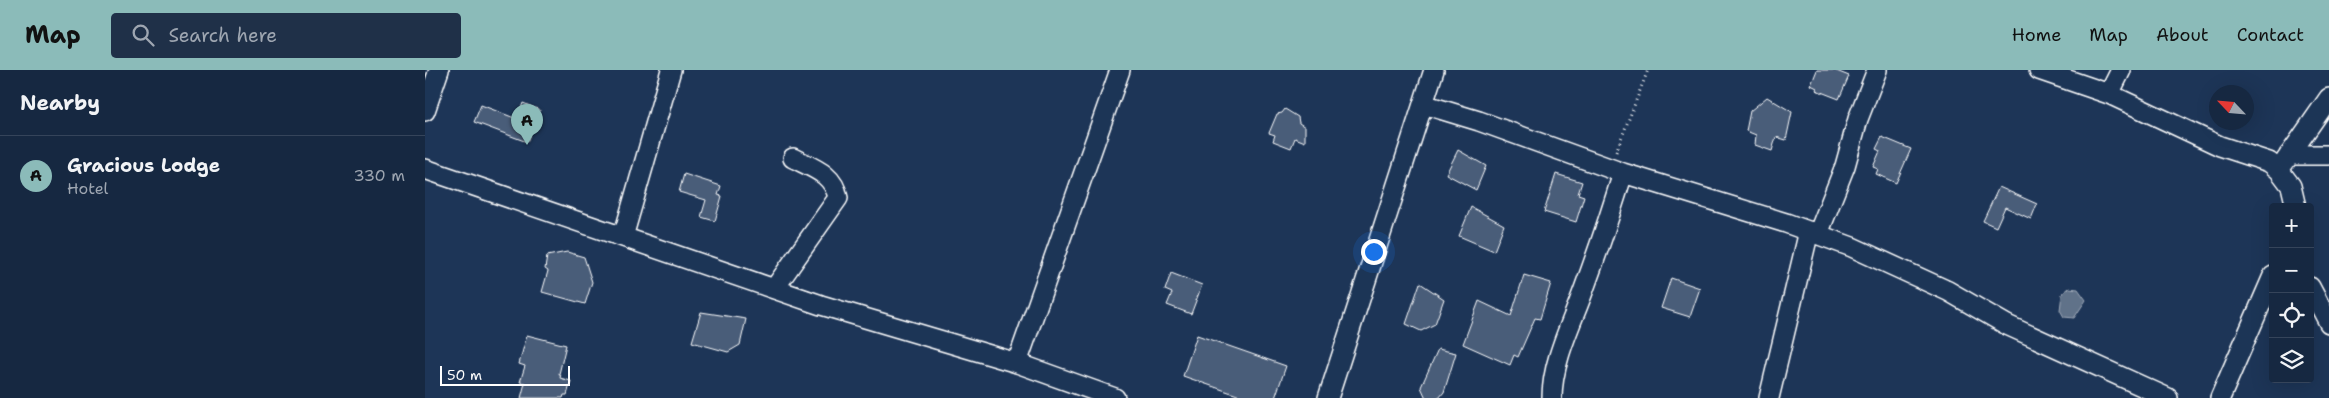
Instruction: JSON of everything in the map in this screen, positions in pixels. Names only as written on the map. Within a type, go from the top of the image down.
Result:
[{"type":"street","points":[[425,110],[439,70]]},
{"type":"street","points":[[623,237],[671,70]]},
{"type":"street","points":[[1017,363],[1120,70]]},
{"type":"street","points":[[1328,398],[1434,70]]},
{"type":"street","points":[[1769,398],[1813,232],[1845,166],[1858,119],[1877,70]]},
{"type":"street","points":[[2039,70],[2109,94],[2220,146],[2269,162],[2284,162],[2329,155]]},
{"type":"street","points":[[2109,94],[2121,70]]},
{"type":"street","points":[[2284,162],[2329,98]]},
{"type":"street","points":[[1423,104],[1581,157],[1616,171],[1813,232],[1948,291],[2007,325],[2168,398]]},
{"type":"street","points":[[774,289],[838,198],[833,182],[825,174],[793,158]]},
{"type":"street","points":[[2284,162],[2295,203]]},
{"type":"street","points":[[425,168],[821,305],[1017,363],[1115,398]]},
{"type":"street","points":[[1552,398],[1552,386],[1563,345],[1609,218],[1616,171]]},
{"type":"street","points":[[2221,398],[2269,285]]},
{"type":"street","points":[[2313,293],[2329,323]]},
{"type":"path","points":[[1616,171],[1648,70]]},
{"type":"water","points":[[2069,288],[2078,289],[2086,300],[2074,318],[2064,317],[2060,310],[2062,294]]},
{"type":"building","points":[[1817,70],[1834,70],[1849,76],[1839,99],[1816,90],[1817,88],[1811,85]]},
{"type":"building","points":[[1767,97],[1792,112],[1786,140],[1776,137],[1772,151],[1755,145],[1756,135],[1746,131],[1750,111]]},
{"type":"building","points":[[523,103],[540,110],[527,142],[474,122],[481,105],[517,119]]},
{"type":"building","points":[[1285,109],[1298,117],[1299,123],[1305,127],[1305,142],[1295,138],[1291,148],[1273,141],[1275,135],[1269,133],[1277,114],[1282,113]]},
{"type":"building","points":[[1882,137],[1911,149],[1896,183],[1876,174],[1878,169],[1873,167],[1880,151],[1876,149]]},
{"type":"building","points":[[1458,150],[1486,166],[1476,190],[1446,174]]},
{"type":"building","points":[[684,174],[721,186],[718,195],[722,196],[715,221],[701,217],[706,200],[679,192]]},
{"type":"building","points":[[1556,174],[1582,182],[1578,194],[1584,196],[1576,222],[1544,212]]},
{"type":"building","points":[[1999,187],[2037,204],[2031,219],[2005,207],[1996,227],[1983,221]]},
{"type":"building","points":[[1471,207],[1504,225],[1494,251],[1459,236]]},
{"type":"building","points":[[567,252],[584,257],[592,282],[585,304],[542,292],[548,271],[545,269],[547,256]]},
{"type":"building","points":[[1171,273],[1202,285],[1191,314],[1167,305],[1172,293],[1165,290]]},
{"type":"building","points":[[1524,275],[1551,283],[1540,319],[1535,318],[1518,357],[1514,355],[1510,365],[1463,344],[1479,301],[1511,316]]},
{"type":"building","points":[[1671,278],[1700,288],[1690,317],[1661,308]]},
{"type":"building","points":[[1420,283],[1444,299],[1435,324],[1421,331],[1406,324]]},
{"type":"building","points":[[701,312],[746,319],[740,345],[728,352],[692,342]]},
{"type":"building","points":[[527,335],[566,345],[559,374],[561,374],[560,378],[571,381],[567,395],[564,395],[563,398],[521,398],[525,383],[520,382],[525,366],[519,364]]},
{"type":"building","points":[[1197,335],[1286,366],[1275,398],[1246,398],[1183,376]]},
{"type":"building","points":[[1438,349],[1456,353],[1444,392],[1439,398],[1426,398],[1421,387]]},
{"type":"place","name":"Gracious Lodge","points":[[527,145]]}]
